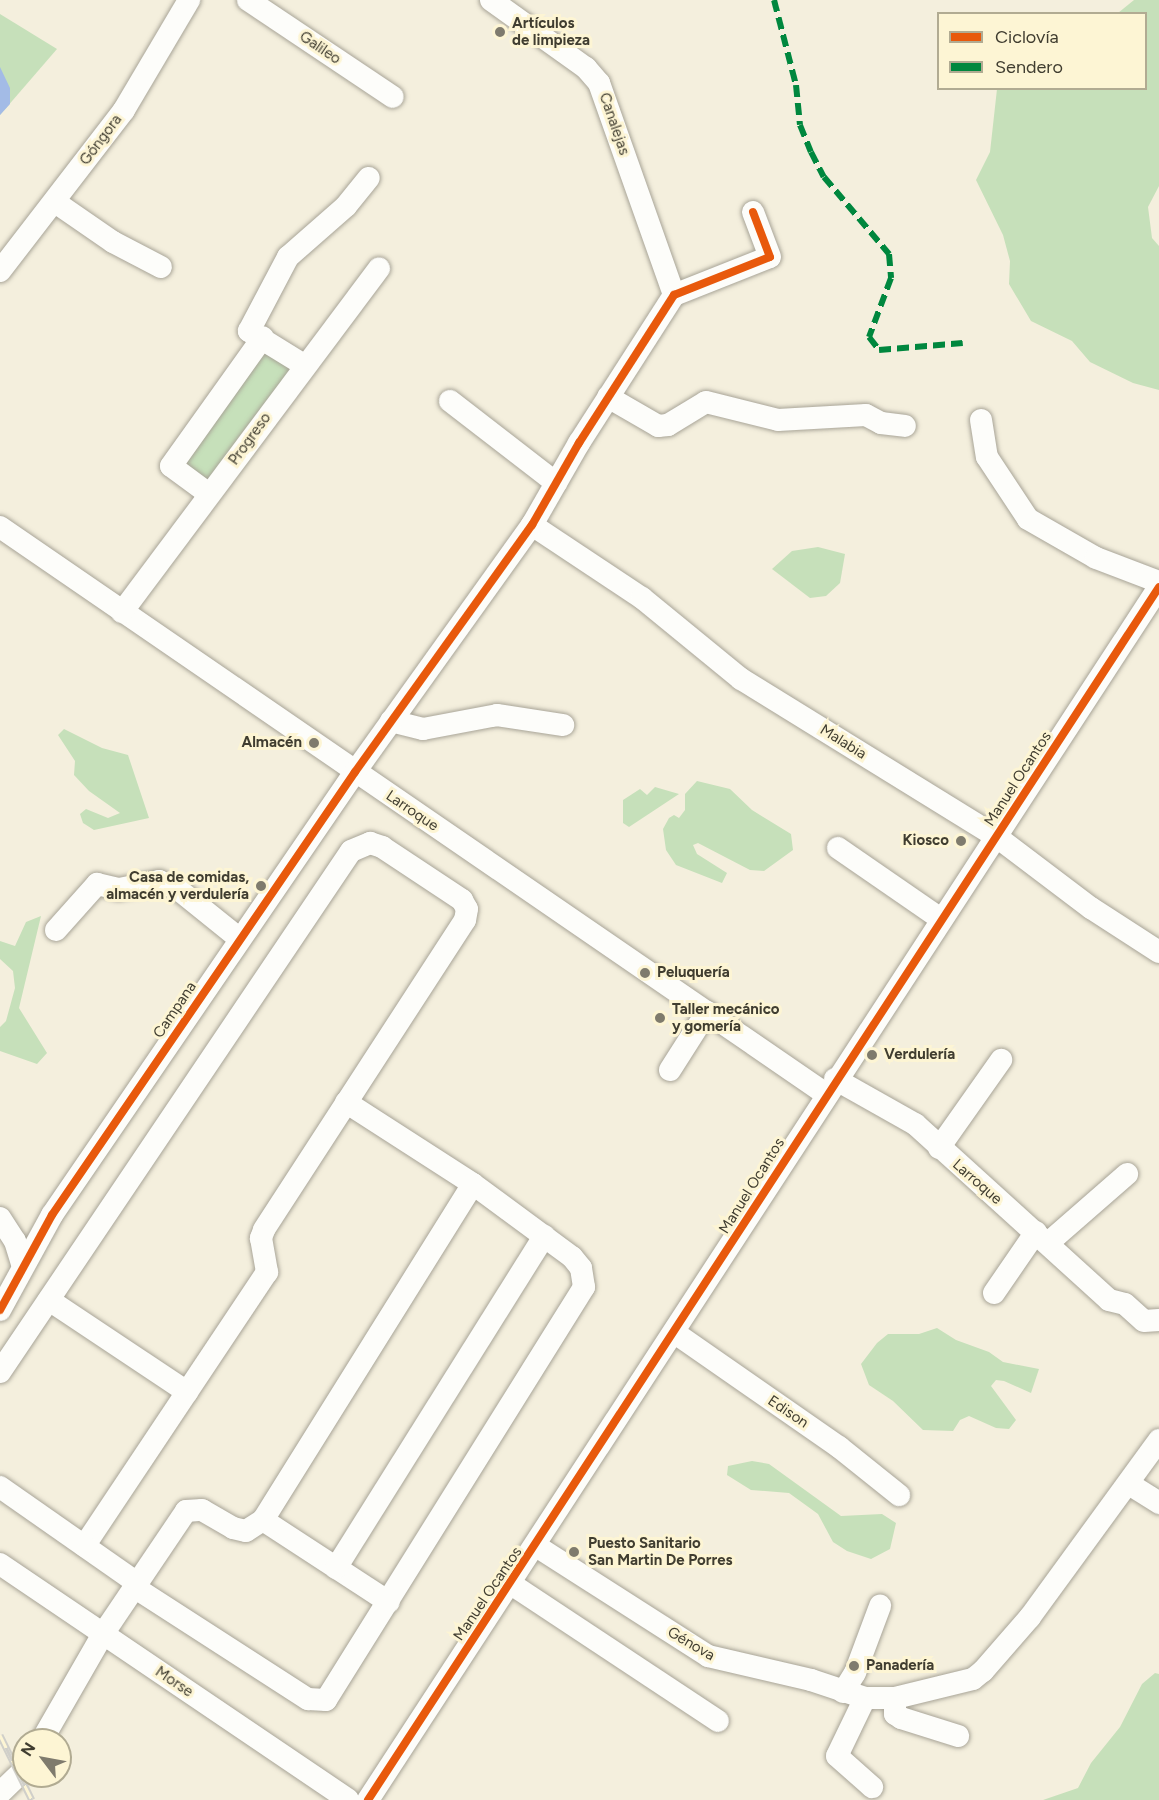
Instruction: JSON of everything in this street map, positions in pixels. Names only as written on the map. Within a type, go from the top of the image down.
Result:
[{"type":"street","name":"Góngora","points":[[0,271],[124,110],[189,0]]},
{"type":"street","name":"Galileo","points":[[248,0],[393,97]]},
{"type":"street","name":"Canalejas","points":[[504,4],[586,68],[599,82],[674,295]]},
{"type":"street","points":[[209,494],[171,466],[256,334],[288,256],[346,206],[369,178]]},
{"type":"street","points":[[55,202],[113,242],[161,267]]},
{"type":"street","points":[[674,295],[771,257],[753,212]]},
{"type":"street","name":"Progreso","points":[[122,612],[303,365],[379,268]]},
{"type":"street","name":"Campana","points":[[0,1310],[51,1215],[355,772],[532,525],[608,397],[674,295]]},
{"type":"street","points":[[256,334],[303,365]]},
{"type":"street","points":[[608,397],[658,426],[669,425],[706,402],[778,420],[866,415],[881,423],[905,426]]},
{"type":"street","points":[[450,401],[556,483]]},
{"type":"street","points":[[981,420],[980,434],[993,469],[1028,519],[1096,558],[1159,585]]},
{"type":"street","name":"Malabia","points":[[532,525],[642,598],[741,679],[997,837],[1091,908],[1159,952]]},
{"type":"street","name":"Larroque","points":[[0,527],[707,1012],[831,1086],[915,1124],[1109,1300],[1125,1304],[1144,1321],[1159,1320]]},
{"type":"street","name":"Manuel Ocantos","points":[[368,1800],[675,1333],[831,1086],[997,837],[1159,585]]},
{"type":"street","points":[[392,721],[432,729],[497,714],[563,725]]},
{"type":"street","points":[[0,1372],[351,851],[370,843],[462,900],[467,909],[465,920],[264,1230],[261,1238],[267,1272],[84,1546]]},
{"type":"street","points":[[838,848],[941,919]]},
{"type":"street","points":[[56,930],[97,884],[119,890],[159,881],[179,890],[240,939]]},
{"type":"street","points":[[670,1070],[707,1012]]},
{"type":"street","points":[[939,1148],[1001,1060]]},
{"type":"street","points":[[0,1487],[136,1585],[317,1702],[332,1693],[584,1287],[581,1268],[544,1236],[473,1184],[346,1102]]},
{"type":"street","points":[[994,1293],[1042,1237],[1127,1174]]},
{"type":"street","points":[[49,1728],[103,1634],[186,1511],[202,1510],[233,1528],[246,1531],[263,1520],[473,1184]]},
{"type":"street","points":[[0,1218],[15,1241],[23,1267]]},
{"type":"street","points":[[336,1568],[544,1236]]},
{"type":"street","points":[[49,1300],[187,1392]]},
{"type":"street","name":"Edison","points":[[675,1333],[840,1447],[899,1495]]},
{"type":"street","name":"Génova","points":[[536,1546],[708,1656],[811,1680],[865,1698],[895,1698],[973,1679],[983,1671],[1030,1617],[1159,1440]]},
{"type":"street","points":[[1129,1484],[1159,1503]]},
{"type":"street","points":[[263,1520],[389,1602]]},
{"type":"street","name":"Morse","points":[[0,1564],[348,1800]]},
{"type":"street","points":[[511,1584],[718,1721]]},
{"type":"street","points":[[843,1692],[855,1673],[880,1606]]},
{"type":"street","points":[[865,1698],[837,1756],[872,1787]]},
{"type":"street","points":[[895,1698],[895,1714],[901,1718],[958,1736]]},
{"type":"street","points":[[0,1793],[12,1782]]},
{"type":"green space","points":[[1134,0],[1159,0],[1159,186],[1148,207],[1152,238],[1159,246],[1159,390],[1133,383],[1090,362],[1072,341],[1031,321],[1009,284],[1010,261],[1003,235],[976,180],[990,152],[997,90],[1147,90],[1147,12],[1119,12]]},
{"type":"green space","points":[[0,14],[57,49],[0,115]]},
{"type":"green space","points":[[263,344],[295,368],[205,487],[173,463]]},
{"type":"green space","points":[[818,547],[845,554],[840,583],[826,596],[810,598],[772,569],[792,551]]},
{"type":"green space","points":[[64,729],[102,748],[128,755],[149,818],[94,830],[83,823],[80,814],[86,809],[108,818],[120,813],[89,791],[74,775],[75,761],[58,735]]},
{"type":"green space","points":[[697,781],[730,789],[752,810],[791,834],[793,850],[764,871],[750,870],[698,843],[693,845],[697,854],[727,873],[722,883],[676,865],[666,850],[663,829],[669,818],[674,815],[679,818],[685,810],[685,794]]},
{"type":"green space","points":[[655,787],[679,794],[629,827],[623,823],[623,800],[640,789],[647,795]]},
{"type":"green space","points":[[41,916],[19,1008],[47,1053],[37,1064],[0,1051],[0,1027],[6,1021],[15,988],[13,971],[0,959],[0,941],[15,946],[26,922]]},
{"type":"green space","points":[[937,1328],[956,1340],[989,1352],[1003,1362],[1039,1369],[1031,1393],[1004,1381],[996,1380],[991,1386],[1016,1420],[1009,1429],[996,1428],[969,1416],[960,1420],[953,1431],[923,1430],[893,1401],[869,1385],[861,1364],[877,1343],[888,1334],[919,1334]]},
{"type":"green space","points":[[752,1461],[769,1464],[841,1516],[882,1514],[896,1523],[890,1549],[871,1559],[847,1551],[833,1542],[818,1514],[789,1493],[751,1490],[727,1475],[728,1466]]},
{"type":"green space","points":[[1155,1673],[1159,1674],[1159,1800],[1043,1800],[1078,1788],[1091,1763],[1120,1727],[1142,1684]]},
{"type":"water","points":[[0,67],[10,88],[10,104],[0,115]]},
{"type":"railway","points":[[0,1735],[32,1800]]},
{"type":"marked path","points":[[774,0],[796,85],[800,125],[811,152],[824,177],[889,254],[891,278],[869,337],[879,350],[963,343]]},
{"type":"cycle path","points":[[0,1310],[52,1215],[355,772],[532,525],[579,443],[674,295],[770,257],[753,212]]},
{"type":"cycle path","points":[[368,1800],[1159,587]]},
{"type":"place","name":"Artículos de limpieza","points":[[500,32]]},
{"type":"place","name":"Almacén","points":[[314,743]]},
{"type":"place","name":"Kiosco","points":[[961,841]]},
{"type":"place","name":"Casa de comidas, almacén y verdulería","points":[[261,886]]},
{"type":"place","name":"Peluquería","points":[[645,973]]},
{"type":"place","name":"Taller mecánico y gomería","points":[[660,1018]]},
{"type":"place","name":"Verdulería","points":[[872,1055]]},
{"type":"place","name":"Puesto Sanitario San Martin De Porres","points":[[574,1552]]},
{"type":"place","name":"Panadería","points":[[854,1666]]}]
